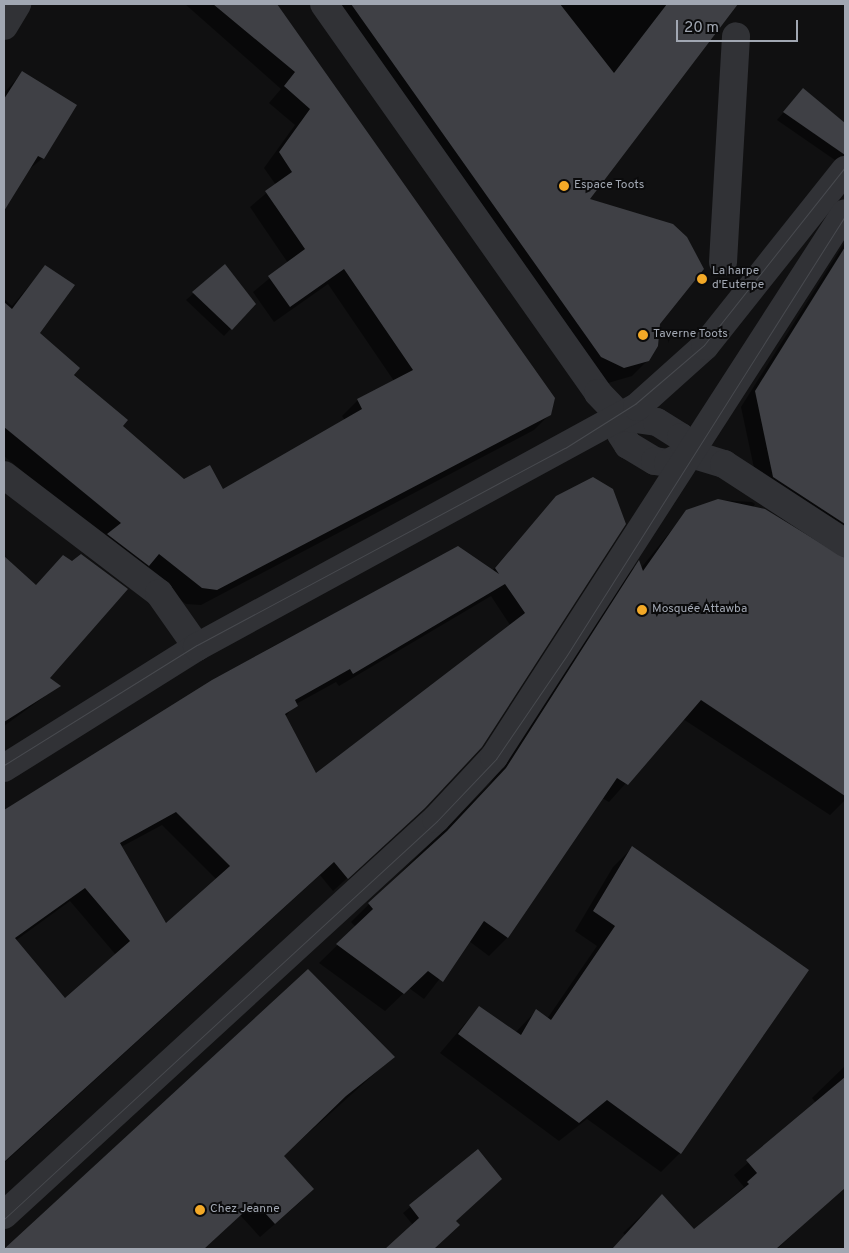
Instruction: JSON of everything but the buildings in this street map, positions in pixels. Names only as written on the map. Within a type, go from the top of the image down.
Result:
[{"type":"street","points":[[4,26],[17,4]]},
{"type":"street","points":[[324,4],[598,393],[621,417],[657,422],[681,438],[688,453],[724,464],[845,543]]},
{"type":"street","points":[[723,262],[736,36]]},
{"type":"street","points":[[4,768],[197,647],[621,417],[676,375],[706,346],[845,170]]},
{"type":"street","points":[[4,1215],[470,785],[549,677],[688,453],[845,212]]},
{"type":"street","points":[[4,474],[159,594],[197,647]]},
{"type":"tram line","points":[[4,765],[197,645],[565,448],[635,404],[704,345],[845,167]]},
{"type":"tram line","points":[[4,1219],[437,821],[496,759],[567,655],[845,216]]},
{"type":"place","name":"Espace Toots","points":[[564,186]]},
{"type":"place","name":"La harpe d'Euterpe","points":[[702,279]]},
{"type":"place","name":"Taverne Toots","points":[[643,335]]},
{"type":"place","name":"Mosquée Attawba","points":[[642,610]]},
{"type":"place","name":"Chez Jeanne","points":[[200,1210]]}]
